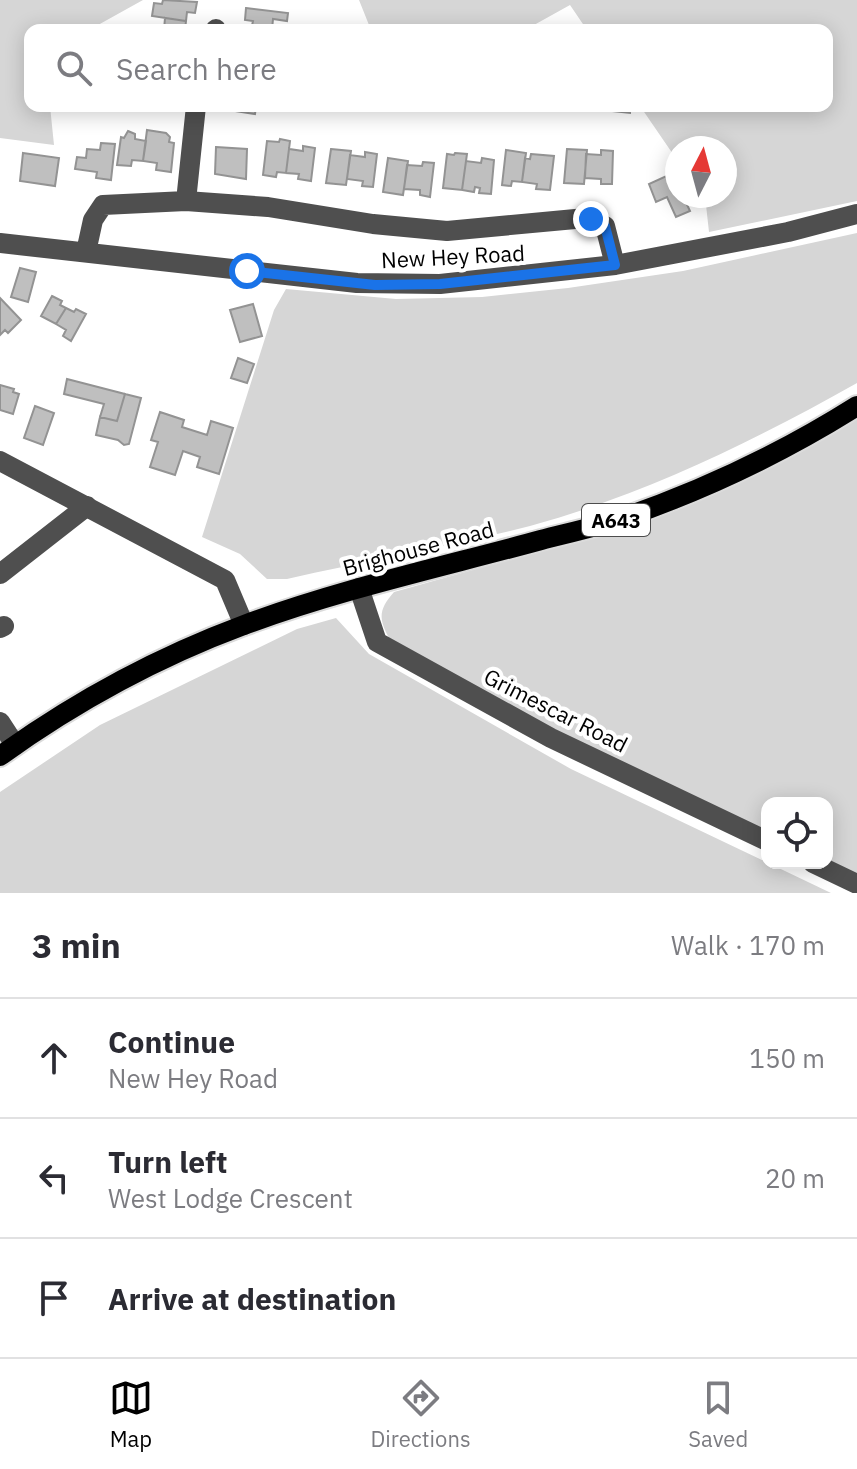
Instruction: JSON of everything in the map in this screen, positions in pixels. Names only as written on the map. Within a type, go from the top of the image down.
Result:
[{"type":"main road","name":"Brighouse Road","points":[[8,751],[57,717],[153,664],[244,625],[359,588],[621,518],[746,467],[857,406]]},
{"type":"street","points":[[186,201],[195,112]]},
{"type":"street","points":[[86,252],[93,220],[103,205],[186,201],[268,207],[373,224],[447,231],[586,218],[605,226],[615,265]]},
{"type":"street","name":"New Hey Road","points":[[0,243],[375,285],[440,284],[615,265],[788,232],[857,214]]},
{"type":"street","points":[[0,461],[225,580],[244,625]]},
{"type":"street","points":[[0,574],[87,506]]},
{"type":"street","name":"Grimescar Road","points":[[359,588],[377,642],[551,738],[761,838]]},
{"type":"street","points":[[0,722],[8,751]]},
{"type":"street","points":[[826,869],[857,884]]},
{"type":"shaded area","points":[[0,0],[143,0],[100,24],[24,24],[24,112],[51,112],[54,145],[0,138]]},
{"type":"shaded area","points":[[359,0],[857,0],[857,201],[709,232],[706,208],[737,208],[737,136],[665,136],[665,142],[644,112],[833,112],[833,24],[583,24],[570,5],[536,24],[369,24]]},
{"type":"shaded area","points":[[857,233],[857,383],[698,465],[615,499],[530,526],[287,579],[267,579],[240,554],[202,537],[274,310],[286,289],[396,299],[482,297],[683,271]]},
{"type":"shaded area","points":[[857,418],[857,875],[833,865],[833,797],[761,797],[761,832],[589,749],[389,638],[382,619],[385,604],[394,592],[572,542],[763,469]]},
{"type":"shaded area","points":[[336,618],[369,654],[571,769],[761,860],[761,869],[781,869],[831,893],[0,893],[0,792],[100,725],[297,629]]},
{"type":"building","points":[[163,0],[197,2],[195,13],[187,12],[186,21],[152,16],[154,3],[162,4]]},
{"type":"building","points":[[246,8],[288,13],[287,21],[273,19],[273,24],[252,24],[253,21],[245,20]]},
{"type":"building","points":[[165,18],[186,21],[186,24],[164,24]]},
{"type":"building","points":[[147,130],[166,133],[170,137],[169,142],[174,143],[171,172],[156,170],[157,163],[143,161]]},
{"type":"building","points":[[128,131],[135,134],[135,139],[146,141],[143,161],[132,160],[131,166],[117,165],[121,137],[124,138]]},
{"type":"building","points":[[280,139],[290,141],[286,173],[277,172],[276,177],[263,175],[267,141],[279,142]]},
{"type":"building","points":[[101,143],[115,144],[111,180],[96,178],[97,172],[75,169],[77,157],[86,158],[87,149],[100,150]]},
{"type":"building","points":[[303,146],[315,148],[311,181],[298,179],[299,174],[286,173],[289,149],[303,151]]},
{"type":"building","points":[[216,147],[247,149],[246,179],[215,174]]},
{"type":"building","points":[[331,149],[351,151],[346,185],[326,183]]},
{"type":"building","points":[[567,149],[587,150],[584,184],[564,183]]},
{"type":"building","points":[[506,150],[526,153],[522,182],[512,181],[511,186],[502,185]]},
{"type":"building","points":[[601,150],[613,151],[612,184],[601,184],[601,179],[585,178],[586,154],[601,155]]},
{"type":"building","points":[[365,152],[377,154],[373,187],[362,186],[363,181],[347,179],[350,155],[365,157]]},
{"type":"building","points":[[23,153],[59,158],[55,186],[20,181]]},
{"type":"building","points":[[447,154],[467,154],[462,190],[443,188]]},
{"type":"building","points":[[531,154],[554,156],[550,190],[536,189],[537,184],[522,182],[525,158],[530,159]]},
{"type":"building","points":[[388,158],[408,161],[403,195],[383,192]]},
{"type":"building","points":[[482,158],[494,160],[491,194],[479,193],[480,188],[475,187],[474,192],[462,190],[466,161],[481,163]]},
{"type":"building","points":[[423,162],[434,163],[430,197],[420,195],[420,190],[404,189],[407,165],[422,166]]},
{"type":"building","points":[[665,177],[665,198],[656,202],[649,184]]},
{"type":"building","points":[[672,208],[689,208],[690,211],[676,217]]},
{"type":"building","points":[[20,268],[36,272],[28,302],[11,297]]},
{"type":"building","points":[[52,296],[62,301],[60,305],[66,308],[56,324],[41,316]]},
{"type":"building","points":[[0,298],[21,320],[8,333],[5,330],[0,335]]},
{"type":"building","points":[[253,304],[262,336],[240,342],[230,310]]},
{"type":"building","points":[[66,308],[86,314],[71,341],[63,336],[66,330],[56,324]]},
{"type":"building","points":[[238,358],[254,364],[247,383],[231,378]]},
{"type":"building","points":[[67,379],[125,394],[117,421],[100,417],[104,404],[64,394]]},
{"type":"building","points":[[0,385],[19,394],[13,414],[0,410]]},
{"type":"building","points":[[125,394],[141,398],[129,444],[124,445],[118,440],[96,435],[100,417],[117,421]]},
{"type":"building","points":[[35,406],[54,413],[43,445],[24,438]]},
{"type":"building","points":[[160,412],[184,420],[182,427],[207,435],[211,421],[233,428],[219,474],[197,467],[200,457],[183,451],[175,475],[150,467],[158,442],[151,440]]},
{"type":"route","points":[[247,271],[375,285],[440,284],[615,265],[605,226],[591,219]]}]
